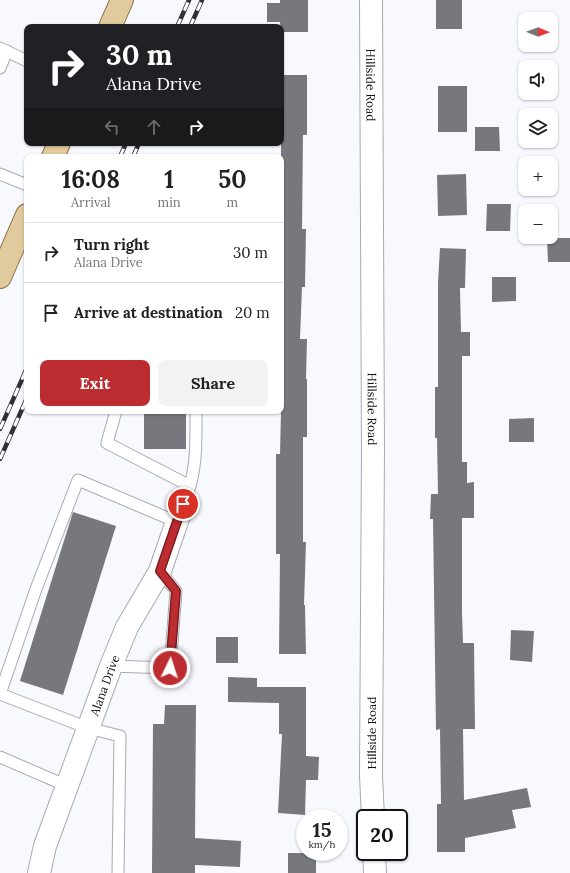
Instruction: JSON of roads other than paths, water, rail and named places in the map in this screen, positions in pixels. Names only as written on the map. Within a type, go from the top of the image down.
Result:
[{"type":"main road","points":[[111,24],[122,0]]},
{"type":"main road","points":[[0,277],[24,222]]},
{"type":"street","name":"Hillside Road","points":[[371,0],[373,465],[371,776],[373,809]]},
{"type":"street","name":"Alana Drive","points":[[39,873],[45,846],[111,666],[127,627],[160,571],[183,504]]},
{"type":"street","points":[[374,861],[375,873]]},
{"type":"lane","points":[[0,68],[4,50],[24,60]]},
{"type":"lane","points":[[0,174],[24,184]]},
{"type":"lane","points":[[115,414],[107,443],[183,504]]},
{"type":"lane","points":[[183,504],[196,450],[196,414]]},
{"type":"lane","points":[[118,873],[120,736],[88,728],[0,694],[36,589],[78,480],[183,504]]},
{"type":"lane","points":[[111,666],[170,668],[176,591],[160,571]]},
{"type":"lane","points":[[0,757],[67,786]]},
{"type":"railway","points":[[178,24],[189,0]]},
{"type":"railway","points":[[191,24],[202,0]]},
{"type":"railway","points":[[121,154],[125,146]]},
{"type":"railway","points":[[134,154],[138,146]]},
{"type":"railway","points":[[0,429],[24,375]]},
{"type":"railway","points":[[0,459],[24,405]]}]
